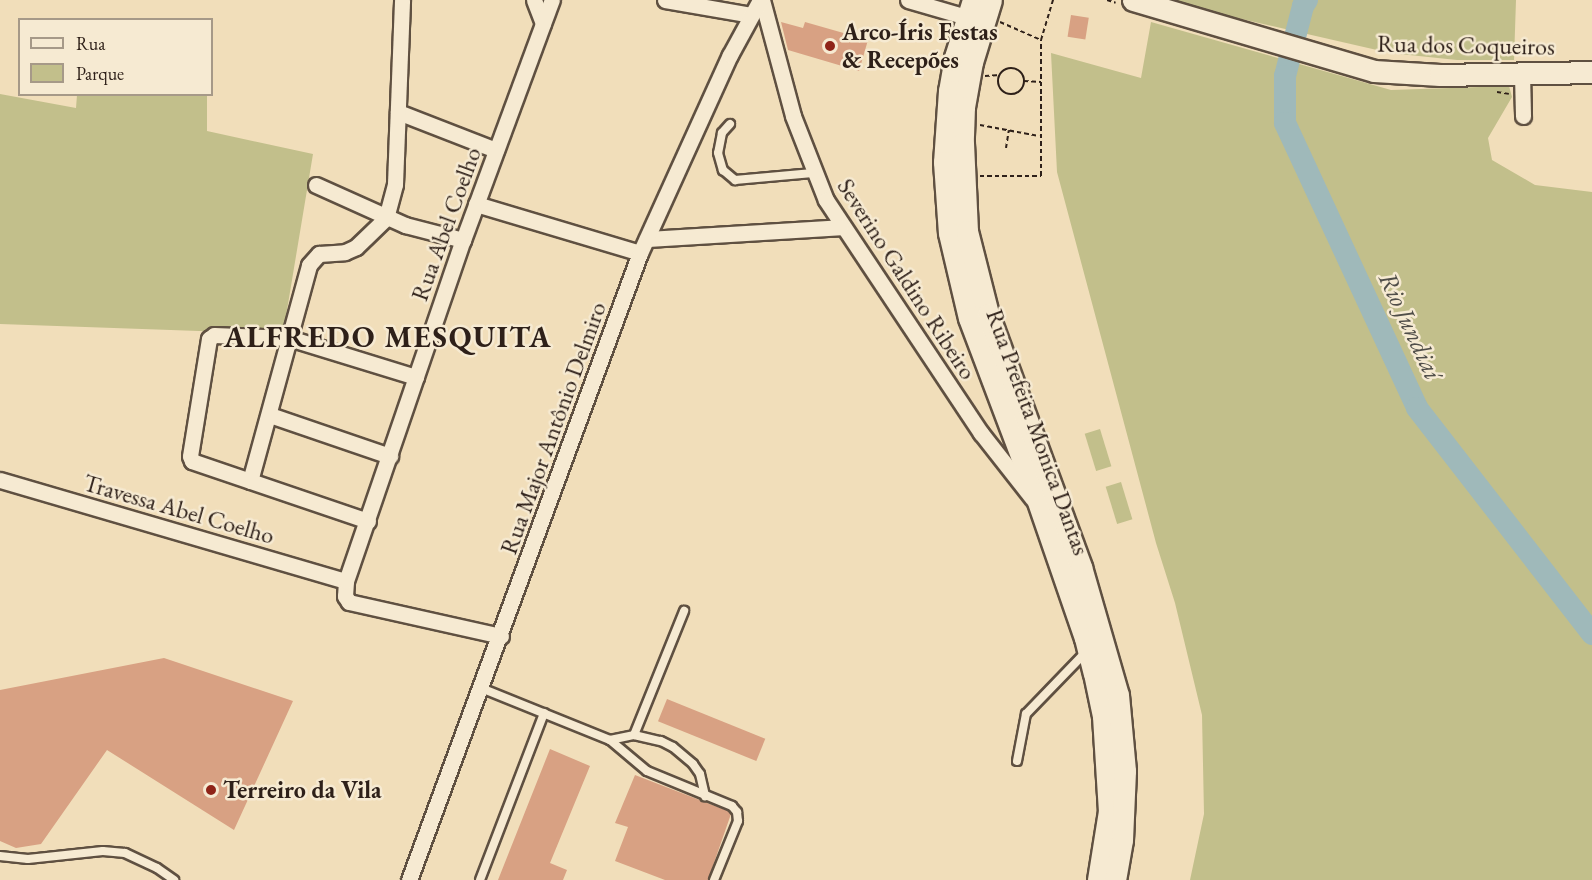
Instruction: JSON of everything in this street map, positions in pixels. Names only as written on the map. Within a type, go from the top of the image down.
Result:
[{"type":"main road","name":"Rua dos Coqueiros","points":[[1133,0],[1364,68],[1397,74],[1592,72]]},
{"type":"main road","name":"Rua Prefeita Monica Dantas","points":[[982,12],[964,107],[963,143],[967,231],[988,314],[1048,506],[1088,650],[1103,716],[1108,758],[1109,811],[1098,880]]},
{"type":"main road","name":"Rua Prefeita Monica Dantas","points":[[1048,506],[1081,567],[1118,695],[1124,737],[1125,807],[1115,880]]},
{"type":"street","points":[[250,482],[270,415],[307,269],[319,254],[345,252],[356,248],[386,218],[394,184],[402,0]]},
{"type":"street","points":[[534,0],[543,23]]},
{"type":"street","name":"Rua Abel Coelho","points":[[501,636],[347,601],[346,581],[463,240],[552,0]]},
{"type":"street","points":[[665,0],[752,15]]},
{"type":"street","name":"Rua Major Antônio Delmiro","points":[[409,880],[644,246],[730,55],[761,0]]},
{"type":"street","name":"Severino Galdino Ribeiro","points":[[761,0],[813,173],[841,227],[981,433],[1048,506]]},
{"type":"street","points":[[908,0],[982,12]]},
{"type":"street","points":[[1522,74],[1523,116]]},
{"type":"street","points":[[398,112],[496,150]]},
{"type":"street","points":[[316,185],[386,218],[463,240]]},
{"type":"street","points":[[476,204],[644,246],[841,227]]},
{"type":"street","name":"Travessa Abel Coelho","points":[[290,338],[210,337],[190,456],[193,462],[368,521]]},
{"type":"street","points":[[290,338],[416,377]]},
{"type":"street","points":[[270,415],[390,456]]},
{"type":"street","name":"Travessa Abel Coelho","points":[[0,480],[346,581]]},
{"type":"lane","points":[[730,124],[722,133],[718,153],[723,170],[735,180],[813,173]]},
{"type":"lane","points":[[634,735],[684,611]]},
{"type":"lane","points":[[1017,761],[1024,720],[1030,707],[1088,650]]},
{"type":"lane","points":[[481,688],[610,740],[647,771],[732,806],[738,817],[714,880]]},
{"type":"lane","points":[[480,880],[544,713]]},
{"type":"lane","points":[[610,740],[634,735],[661,741],[683,754],[700,774],[705,796]]},
{"type":"lane","points":[[0,856],[28,859],[93,852],[125,853],[157,868],[174,880]]},
{"type":"path","points":[[980,167],[980,177],[1041,176],[1039,136],[1041,40],[1053,0]]},
{"type":"path","points":[[982,12],[1041,40]]},
{"type":"path","points":[[984,69],[982,76],[999,75],[1006,69],[1014,69],[1022,73],[1024,81],[1018,92],[1005,93],[999,87],[999,75]]},
{"type":"path","points":[[1024,81],[1041,82]]},
{"type":"path","points":[[978,135],[977,124],[1039,136]]},
{"type":"path","points":[[1006,148],[1009,130]]},
{"type":"green space","points":[[1173,0],[1516,0],[1514,60],[1457,60],[1390,53],[1172,3]]},
{"type":"green space","points":[[1151,22],[1391,90],[1509,86],[1512,97],[1488,138],[1492,160],[1535,185],[1592,192],[1592,880],[1190,880],[1204,814],[1202,715],[1175,603],[1156,543],[1057,172],[1051,53],[1141,78]]},
{"type":"green space","points":[[0,94],[76,108],[77,96],[207,96],[207,131],[313,154],[283,334],[0,324]]},
{"type":"green space","points":[[1100,429],[1111,466],[1096,471],[1085,434]]},
{"type":"green space","points":[[1121,482],[1132,519],[1117,524],[1106,487]]},
{"type":"building","points":[[1071,15],[1089,18],[1085,40],[1068,37]]},
{"type":"building","points":[[781,22],[803,28],[805,22],[868,40],[859,71],[788,50]]},
{"type":"building","name":"Terreiro da Vila","points":[[164,658],[293,701],[234,830],[107,750],[41,844],[16,848],[0,841],[0,690]]},
{"type":"building","points":[[667,699],[765,739],[756,761],[658,721]]},
{"type":"building","points":[[550,749],[590,766],[550,863],[567,870],[563,880],[498,880]]},
{"type":"building","points":[[635,775],[731,814],[708,880],[665,880],[615,861],[628,827],[615,823]]},
{"type":"waterway","name":"Rio Jundiaí","points":[[1307,0],[1303,6],[1285,76],[1285,123],[1417,408],[1592,634]]},
{"type":"place","name":"Arco-Íris Festas & Recepões","points":[[830,46]]},
{"type":"place","name":"Terreiro da Vila","points":[[211,790]]},
{"type":"district","name":"ALFREDO MESQUITA","points":[[388,337]]}]
